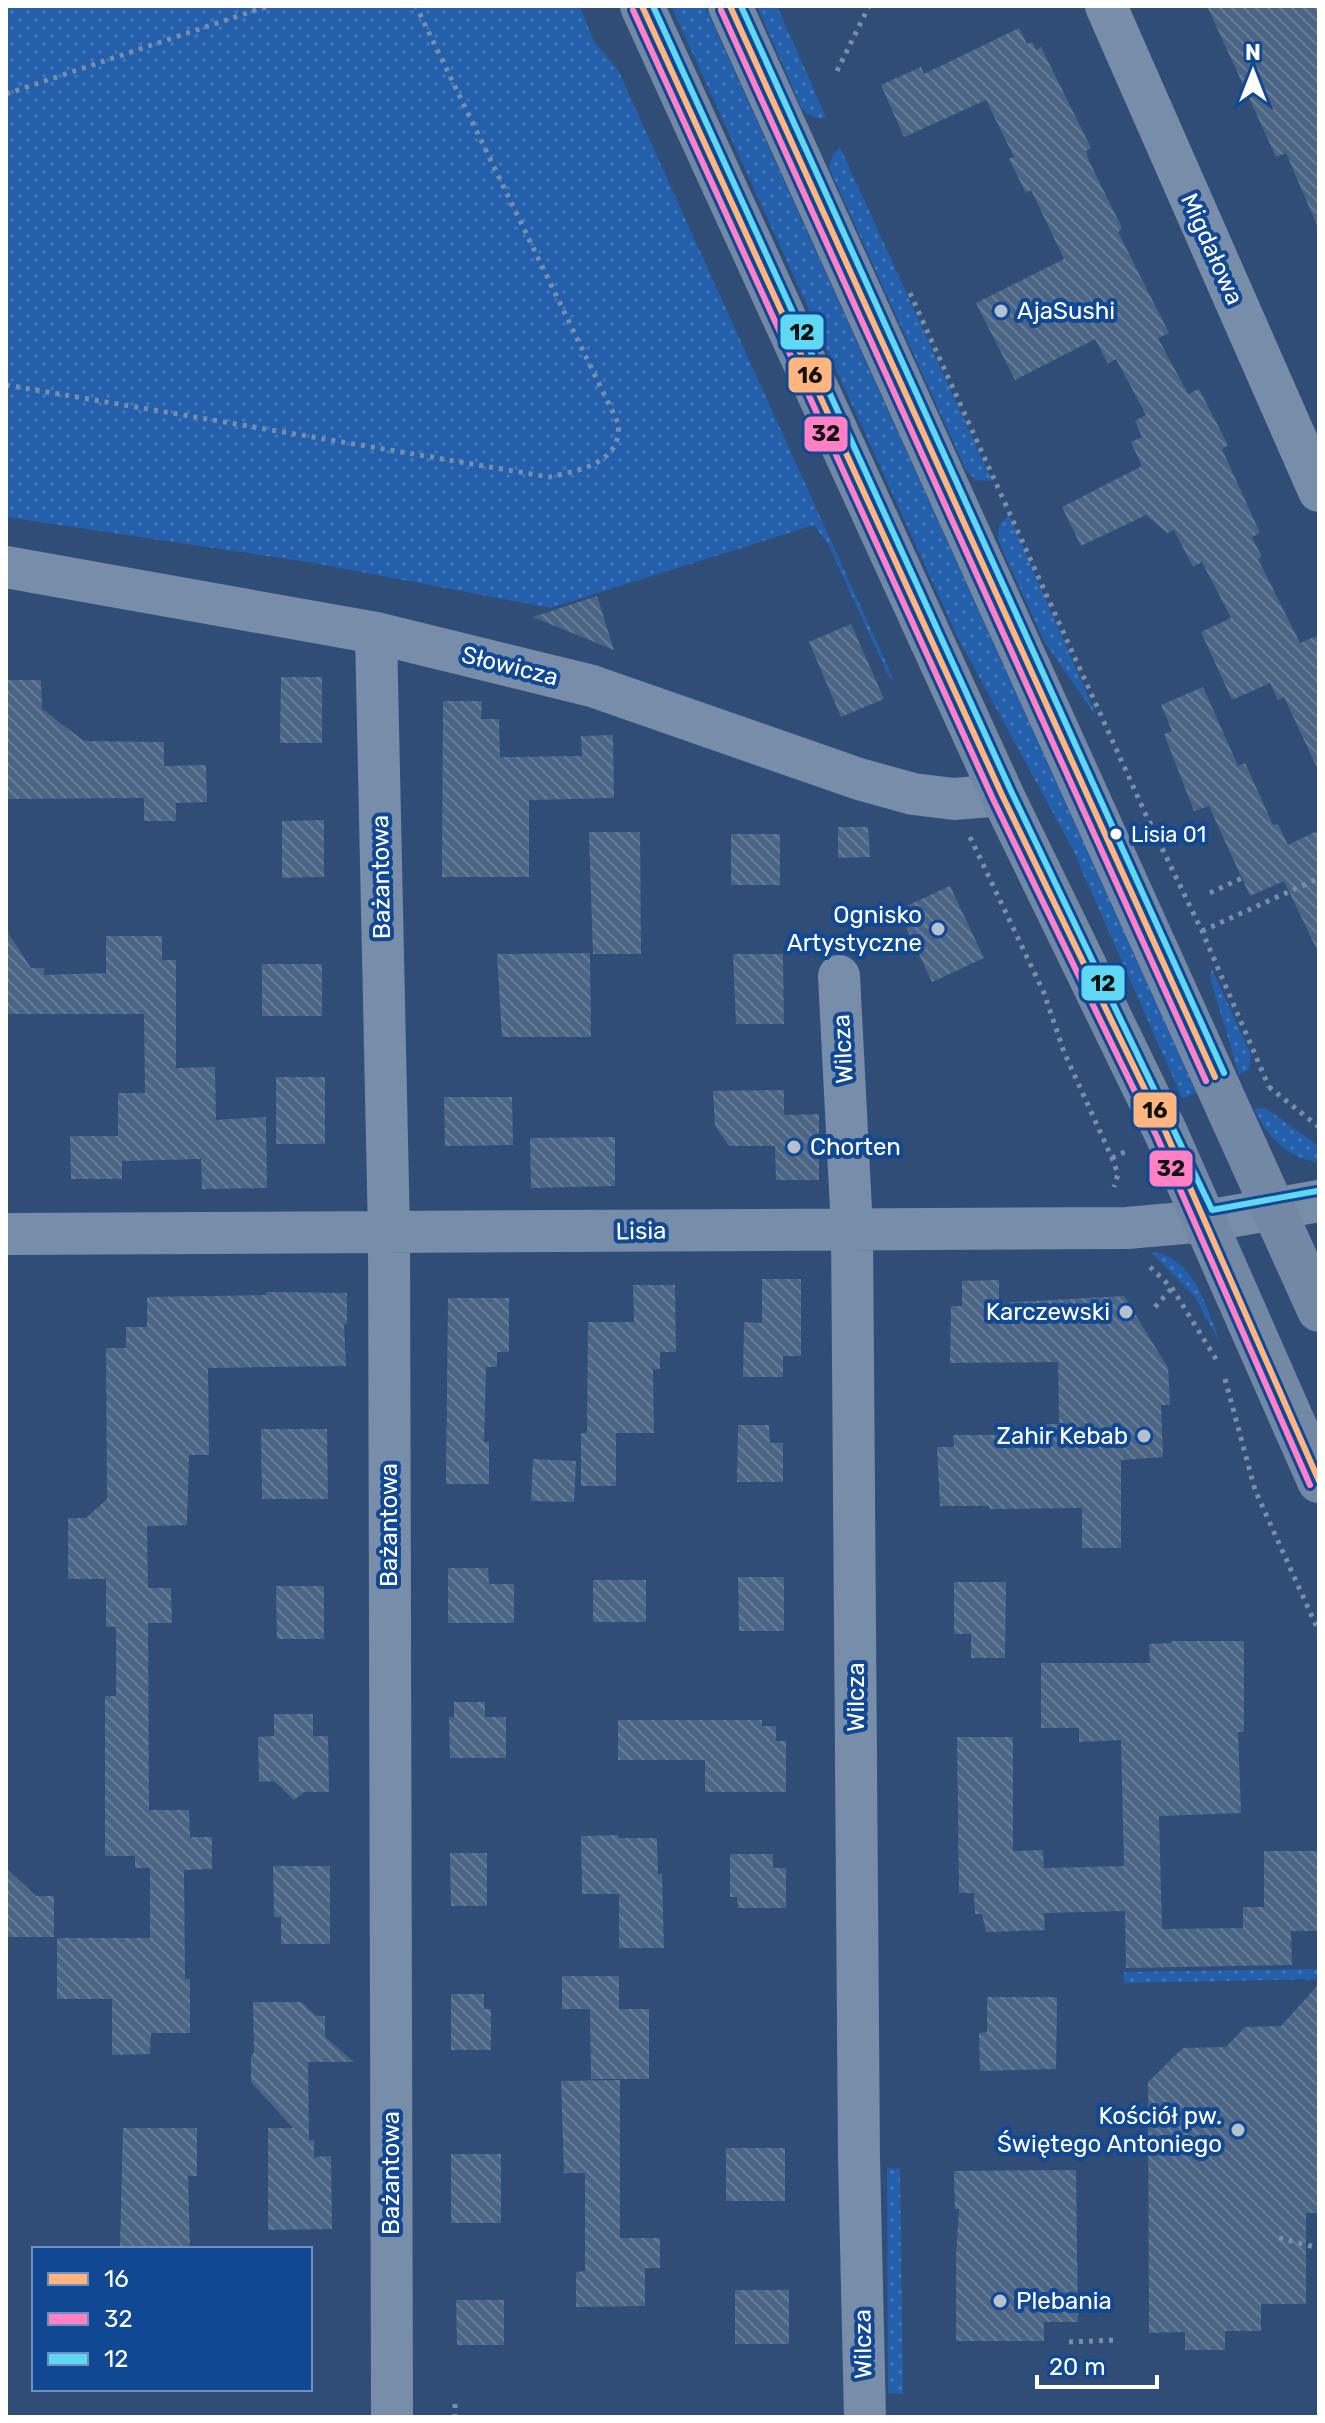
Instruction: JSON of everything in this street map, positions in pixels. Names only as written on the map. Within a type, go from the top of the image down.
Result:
[{"type":"main road","points":[[642,6],[1002,795],[1166,1133],[1319,1481]]},
{"type":"main road","points":[[730,6],[1319,1310]]},
{"type":"street","name":"Migdałowa","points":[[1106,6],[1319,491]]},
{"type":"street","name":"Słowicza","points":[[6,567],[376,633],[592,686],[859,779],[913,794],[954,799],[1002,795]]},
{"type":"street","name":"Bażantowa","points":[[376,633],[389,1233],[392,2417]]},
{"type":"street","name":"Wilcza","points":[[839,976],[852,1229],[859,2142],[865,2417]]},
{"type":"street","name":"Lisia","points":[[6,1234],[1127,1228],[1206,1221],[1319,1201]]},
{"type":"path","points":[[6,94],[268,6]]},
{"type":"path","points":[[6,385],[549,477],[576,471],[600,460],[616,444],[619,425],[416,6]]},
{"type":"path","points":[[837,71],[869,6]]},
{"type":"path","points":[[906,285],[1146,815],[1202,931],[1269,1087]]},
{"type":"path","points":[[1210,893],[1242,878]]},
{"type":"path","points":[[1202,931],[1319,878]]},
{"type":"path","points":[[1112,1158],[1118,1174],[1114,1188],[1136,1254],[1172,1288],[1222,1370],[1255,1490],[1319,1632]]},
{"type":"path","points":[[1155,1307],[1172,1288]]},
{"type":"path","points":[[1279,2238],[1319,2248]]},
{"type":"path","points":[[1069,2342],[1116,2340]]},
{"type":"path","points":[[455,2404],[455,2417]]},
{"type":"shaded area","points":[[6,6],[580,6],[593,40],[618,70],[893,678],[890,679],[828,544],[814,525],[550,608],[314,563],[6,517]]},
{"type":"shaded area","points":[[705,6],[1197,1093],[1182,1098],[1072,848],[958,638],[672,8]]},
{"type":"shaded area","points":[[757,6],[777,6],[826,117],[821,119],[807,114],[801,107]]},
{"type":"shaded area","points":[[840,147],[992,481],[976,480],[966,470],[829,168],[832,156]]},
{"type":"shaded area","points":[[1009,515],[1097,717],[1045,643],[998,540],[999,525]]},
{"type":"shaded area","points":[[1212,969],[1251,1055],[1249,1069],[1239,1075],[1210,977]]},
{"type":"shaded area","points":[[1265,1108],[1319,1146],[1319,1163],[1297,1156],[1272,1137],[1254,1109]]},
{"type":"shaded area","points":[[1151,1252],[1166,1256],[1189,1275],[1205,1303],[1222,1347],[1195,1297]]},
{"type":"shaded area","points":[[1319,1969],[1319,1979],[1124,1983],[1124,1972]]},
{"type":"shaded area","points":[[887,2168],[900,2169],[903,2394],[888,2393]]},
{"type":"building","points":[[1207,6],[1319,6],[1319,230],[1286,153],[1276,157]]},
{"type":"building","points":[[1019,28],[1027,44],[1032,42],[1036,50],[1041,47],[1091,148],[1086,151],[1089,161],[1122,228],[1118,232],[1169,333],[1158,338],[1188,394],[1199,389],[1228,445],[1222,449],[1260,533],[1252,537],[1262,557],[1258,559],[1300,643],[1319,635],[1319,772],[1284,697],[1278,700],[1270,683],[1232,700],[1201,632],[1231,618],[1202,562],[1193,567],[1174,530],[1167,533],[1146,515],[1081,546],[1062,507],[1142,466],[1131,442],[1142,437],[1135,421],[1146,415],[1116,359],[1108,364],[1095,339],[1015,380],[976,303],[1064,259],[1031,190],[1026,193],[1009,159],[1014,157],[986,100],[904,137],[881,85],[921,67],[924,74]]},
{"type":"building","points":[[597,596],[614,650],[533,617]]},
{"type":"building","points":[[851,624],[884,699],[841,717],[809,642]]},
{"type":"building","points":[[281,677],[322,677],[322,743],[280,743]]},
{"type":"building","points":[[6,680],[41,680],[42,709],[84,741],[164,742],[164,766],[206,765],[207,802],[176,803],[176,821],[144,821],[144,798],[6,799]]},
{"type":"building","points":[[1203,687],[1238,766],[1245,763],[1273,825],[1278,824],[1288,845],[1319,830],[1319,954],[1284,881],[1250,896],[1209,806],[1194,811],[1164,734],[1172,731],[1161,705]]},
{"type":"building","points":[[443,701],[482,701],[481,719],[499,719],[500,757],[582,756],[581,736],[613,735],[614,798],[529,800],[529,877],[442,877]]},
{"type":"building","points":[[324,820],[324,877],[282,878],[282,821]]},
{"type":"building","points":[[838,827],[868,827],[870,857],[838,858]]},
{"type":"building","points":[[589,832],[640,832],[641,954],[593,954]]},
{"type":"building","points":[[731,834],[780,834],[780,885],[731,885]]},
{"type":"building","points":[[950,886],[984,958],[932,982],[898,910]]},
{"type":"building","points":[[6,930],[31,968],[44,968],[44,975],[106,973],[106,936],[162,936],[162,960],[176,960],[176,1068],[215,1067],[216,1120],[266,1117],[267,1188],[202,1189],[201,1159],[122,1161],[122,1179],[71,1179],[70,1136],[118,1136],[118,1093],[145,1093],[144,1014],[6,1014]]},
{"type":"building","points":[[590,953],[591,1037],[502,1037],[497,954]]},
{"type":"building","points":[[733,954],[783,954],[784,1024],[736,1024]]},
{"type":"building","points":[[262,964],[322,964],[322,1016],[262,1016]]},
{"type":"building","points":[[276,1077],[325,1077],[325,1144],[276,1144]]},
{"type":"building","points":[[784,1090],[784,1115],[819,1114],[819,1180],[776,1180],[775,1146],[729,1146],[715,1126],[713,1091]]},
{"type":"building","points":[[444,1097],[512,1097],[513,1145],[445,1146]]},
{"type":"building","points":[[615,1137],[615,1186],[531,1188],[530,1138]]},
{"type":"building","points":[[762,1279],[801,1279],[801,1356],[783,1356],[783,1377],[743,1377],[744,1322],[762,1323]]},
{"type":"building","points":[[999,1280],[999,1303],[1124,1296],[1168,1368],[1170,1405],[1161,1405],[1163,1457],[1121,1460],[1121,1548],[1082,1548],[1082,1508],[940,1506],[937,1447],[954,1447],[953,1435],[1045,1435],[1045,1424],[1059,1424],[1058,1362],[950,1363],[951,1306],[962,1306],[962,1281]]},
{"type":"building","points":[[633,1285],[675,1285],[676,1352],[660,1352],[660,1369],[653,1369],[654,1433],[616,1433],[616,1486],[581,1486],[581,1433],[587,1433],[588,1322],[634,1322]]},
{"type":"building","points":[[266,1292],[347,1293],[347,1324],[344,1324],[346,1366],[208,1368],[209,1455],[189,1455],[187,1525],[147,1526],[148,1588],[171,1588],[172,1623],[148,1623],[149,1810],[189,1810],[190,1837],[212,1837],[212,1869],[184,1870],[185,1979],[190,1979],[190,2033],[151,2033],[150,2054],[112,2055],[112,1999],[57,1999],[57,1938],[150,1938],[150,1868],[135,1868],[135,1856],[105,1856],[105,1696],[116,1696],[116,1627],[106,1627],[106,1579],[68,1579],[68,1518],[86,1518],[107,1499],[106,1348],[126,1348],[126,1327],[147,1327],[147,1297],[266,1295]]},
{"type":"building","points":[[448,1298],[509,1298],[509,1352],[497,1352],[497,1367],[486,1367],[484,1442],[489,1442],[489,1484],[446,1484]]},
{"type":"building","points":[[738,1425],[769,1425],[770,1443],[783,1443],[783,1482],[737,1482]]},
{"type":"building","points":[[261,1429],[327,1429],[328,1499],[262,1499]]},
{"type":"building","points":[[533,1459],[576,1461],[574,1502],[531,1501]]},
{"type":"building","points":[[448,1568],[488,1568],[489,1584],[514,1584],[514,1623],[448,1623]]},
{"type":"building","points":[[738,1577],[784,1577],[784,1631],[739,1631]]},
{"type":"building","points":[[593,1580],[646,1580],[646,1622],[593,1622]]},
{"type":"building","points":[[954,1582],[1006,1582],[1005,1658],[971,1658],[971,1634],[954,1634]]},
{"type":"building","points":[[276,1586],[324,1586],[324,1639],[277,1639]]},
{"type":"building","points":[[1244,1641],[1244,1732],[1238,1732],[1241,1813],[1159,1816],[1162,1929],[1243,1928],[1243,1907],[1264,1907],[1264,1851],[1319,1851],[1319,1931],[1291,1931],[1292,1965],[1126,1968],[1125,1911],[1044,1913],[1045,1930],[986,1932],[982,1914],[975,1914],[974,1893],[959,1893],[957,1737],[1013,1737],[1013,1851],[1043,1850],[1044,1868],[1124,1866],[1121,1740],[1079,1742],[1079,1728],[1041,1728],[1041,1663],[1150,1663],[1149,1644]]},
{"type":"building","points":[[454,1702],[485,1702],[485,1717],[506,1717],[506,1758],[450,1758],[449,1717],[454,1717]]},
{"type":"building","points":[[274,1714],[313,1714],[313,1736],[328,1736],[329,1792],[304,1792],[294,1800],[274,1781],[259,1782],[258,1737],[274,1736]]},
{"type":"building","points":[[618,1720],[762,1720],[762,1726],[776,1726],[776,1741],[786,1741],[786,1792],[705,1792],[705,1760],[618,1760]]},
{"type":"building","points":[[618,1835],[618,1838],[657,1838],[658,1874],[662,1874],[664,1948],[619,1948],[619,1894],[582,1894],[581,1836]]},
{"type":"building","points":[[450,1853],[487,1853],[487,1906],[451,1906]]},
{"type":"building","points":[[730,1854],[773,1854],[773,1868],[786,1868],[786,1908],[738,1908],[737,1897],[730,1897]]},
{"type":"building","points":[[273,1866],[330,1866],[330,1944],[281,1944],[281,1917],[274,1917]]},
{"type":"building","points":[[6,1868],[36,1896],[54,1896],[54,1937],[6,1937]]},
{"type":"building","points":[[562,1976],[619,1976],[619,2009],[562,2009]]},
{"type":"building","name":"Kościół pw. Świętego Antoniego","points":[[1319,1984],[1319,2213],[1306,2213],[1306,2304],[1261,2304],[1261,2331],[1225,2331],[1225,2350],[1185,2350],[1185,2332],[1149,2333],[1148,2082],[1183,2048],[1226,2047],[1245,2027],[1281,2026]]},
{"type":"building","points":[[451,1994],[484,1994],[484,2009],[491,2009],[491,2050],[451,2050]]},
{"type":"building","points":[[987,1997],[1057,1997],[1056,2069],[980,2071],[979,2033],[987,2032]]},
{"type":"building","points":[[253,2002],[301,2002],[316,2016],[325,2016],[325,2037],[354,2062],[308,2062],[309,2140],[314,2140],[314,2157],[331,2156],[332,2229],[268,2230],[268,2128],[293,2128],[251,2082]]},
{"type":"building","points":[[590,2009],[649,2009],[649,2079],[591,2079]]},
{"type":"building","points":[[620,2080],[620,2238],[660,2238],[660,2268],[645,2268],[645,2306],[576,2307],[576,2272],[585,2271],[585,2173],[564,2173],[561,2081]]},
{"type":"building","points":[[123,2128],[197,2128],[197,2176],[188,2176],[190,2247],[120,2247]]},
{"type":"building","points":[[726,2148],[785,2148],[785,2201],[726,2201]]},
{"type":"building","points":[[451,2154],[501,2154],[501,2223],[451,2223]]},
{"type":"building","points":[[1076,2170],[1078,2322],[1044,2322],[1044,2341],[956,2341],[959,2209],[955,2209],[954,2171]]},
{"type":"building","points":[[735,2290],[789,2290],[789,2344],[735,2344]]},
{"type":"building","points":[[456,2300],[504,2300],[504,2345],[457,2345]]},
{"type":"transit line","name":"16","points":[[642,6],[1002,795],[1166,1133],[1319,1481]]},
{"type":"transit line","name":"12","points":[[653,6],[1011,791],[1212,1210],[1317,1191]]},
{"type":"transit line","name":"16","points":[[730,6],[1215,1077]]},
{"type":"transit line","name":"12","points":[[741,6],[1224,1073]]},
{"type":"transit line","name":"32","points":[[633,10],[993,799],[1157,1137],[1310,1485]]},
{"type":"transit line","name":"32","points":[[721,10],[1206,1081]]},
{"type":"place","name":"AjaSushi","points":[[1001,311]]},
{"type":"place","name":"Lisia 01","points":[[1116,834]]},
{"type":"place","name":"Ognisko Artystyczne","points":[[938,929]]},
{"type":"place","name":"Chorten","points":[[794,1147]]},
{"type":"place","name":"Karczewski","points":[[1126,1312]]},
{"type":"place","name":"Zahir Kebab","points":[[1144,1436]]},
{"type":"place","name":"Kościół pw. Świętego Antoniego","points":[[1238,2130]]},
{"type":"place","name":"Plebania","points":[[1000,2301]]}]
